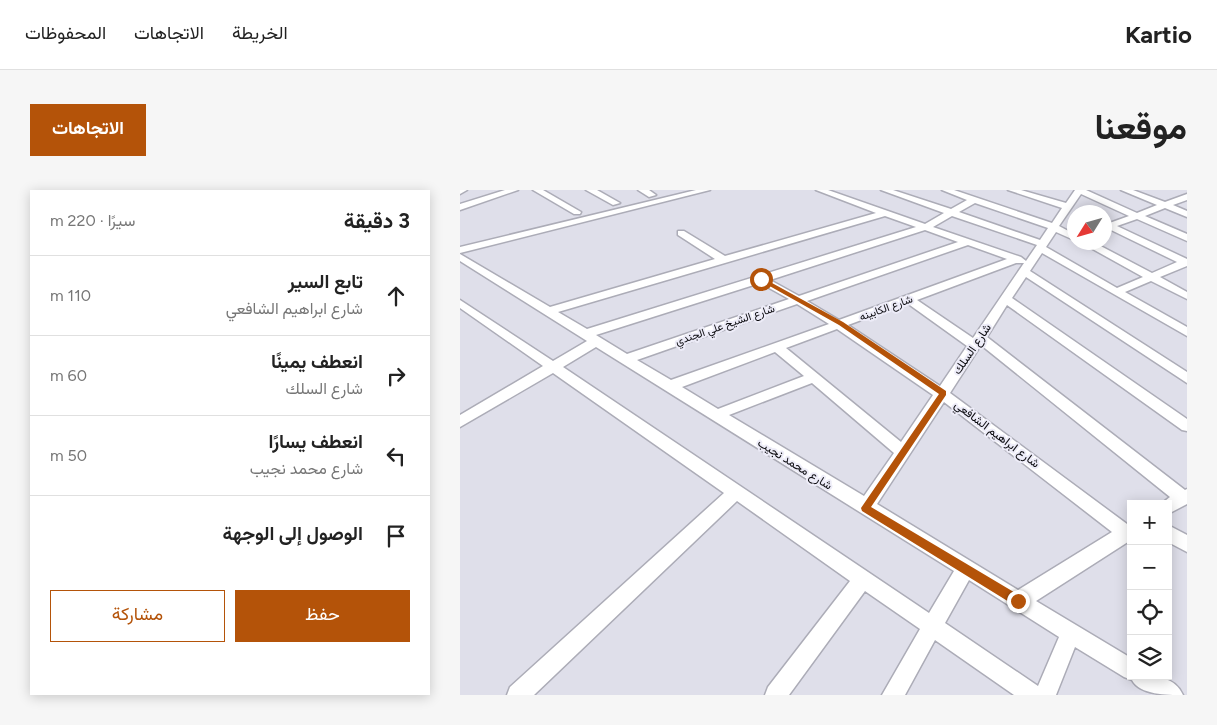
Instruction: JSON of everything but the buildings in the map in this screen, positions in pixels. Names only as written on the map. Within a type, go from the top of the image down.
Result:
[{"type":"street","points":[[460,207],[514,190]]},
{"type":"street","points":[[537,190],[577,212]]},
{"type":"street","points":[[590,190],[616,203]]},
{"type":"street","points":[[642,190],[652,195]]},
{"type":"street","points":[[460,242],[673,190]]},
{"type":"street","points":[[460,250],[706,190]]},
{"type":"street","points":[[820,190],[1017,260],[1187,378]]},
{"type":"street","points":[[885,190],[952,212],[1041,246],[1116,292],[1187,332]]},
{"type":"street","points":[[946,190],[1054,227],[1067,234]]},
{"type":"street","points":[[1012,190],[1067,207]]},
{"type":"street","points":[[1079,190],[1187,238]]},
{"type":"street","name":"شارع السلك","points":[[1069,205],[1079,190]]},
{"type":"street","points":[[1125,190],[1187,214]]},
{"type":"street","points":[[1175,190],[1187,196]]},
{"type":"street","points":[[1112,225],[1187,196]]},
{"type":"street","points":[[460,422],[552,366],[590,337],[761,279],[926,228],[976,199]]},
{"type":"street","name":"شارع السلك","points":[[865,508],[1067,208]]},
{"type":"street","points":[[548,311],[885,213]]},
{"type":"street","points":[[1112,229],[1186,263]]},
{"type":"street","points":[[681,233],[724,260]]},
{"type":"street","name":"شارع الشيخ علي الجندي","points":[[625,359],[968,242]]},
{"type":"street","points":[[1100,250],[1187,296]]},
{"type":"street","name":"شارع محمد نجيب","points":[[460,256],[865,508],[1127,668]]},
{"type":"street","name":"شارع الكابينه","points":[[670,386],[1017,260]]},
{"type":"street","points":[[1116,292],[1186,263]]},
{"type":"street","name":"شارع ابراهيم الشافعي","points":[[761,279],[841,324],[943,393],[1127,531]]},
{"type":"street","points":[[908,299],[978,341],[1185,497],[1172,505]]},
{"type":"street","points":[[1006,299],[1187,426]]},
{"type":"street","points":[[460,303],[1033,695]]},
{"type":"street","points":[[777,347],[903,452]]},
{"type":"street","points":[[716,415],[813,378]]},
{"type":"street","points":[[518,695],[736,492]]},
{"type":"street","points":[[1018,601],[1127,533]]},
{"type":"street","points":[[1172,535],[1187,544]]},
{"type":"street","points":[[893,695],[965,569]]},
{"type":"street","points":[[776,695],[863,579]]},
{"type":"street","points":[[1045,695],[1071,633]]},
{"type":"street","points":[[1148,680],[1172,695]]},
{"type":"route","points":[[761,279],[841,324],[943,393],[865,508],[1018,601]]}]
